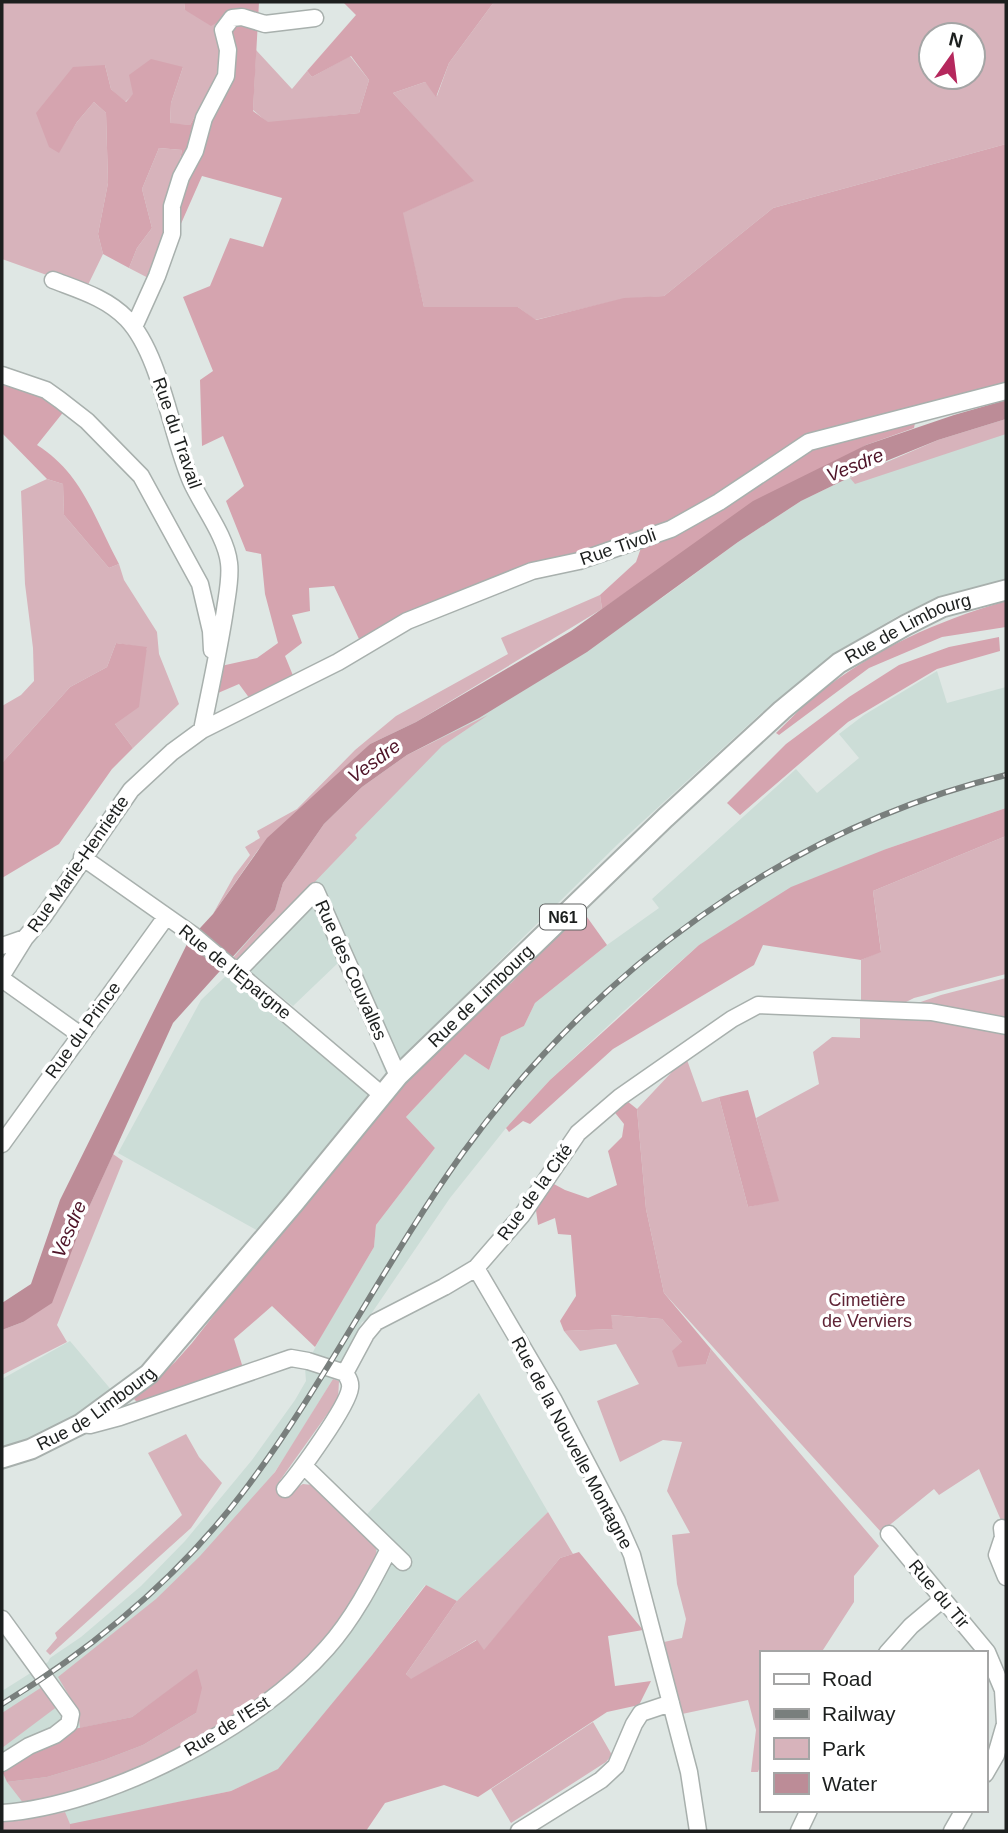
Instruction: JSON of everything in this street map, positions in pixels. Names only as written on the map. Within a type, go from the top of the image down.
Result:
[{"type":"main road","name":"Rue de Limbourg","points":[[2,1458],[31,1448],[81,1424],[149,1374],[398,1076],[664,817],[782,710],[839,663],[942,607],[1006,590]]},
{"type":"street","points":[[134,327],[172,234],[173,206],[181,177],[195,151],[204,118],[226,76],[228,50],[223,30],[232,18],[242,17],[265,24],[315,18]]},
{"type":"street","name":"Rue du Travail","points":[[53,281],[97,296],[114,308],[134,327],[153,367],[191,481],[229,562],[227,595],[213,673]]},
{"type":"street","points":[[2,375],[46,390],[60,400],[87,421],[142,476],[200,584],[211,631],[213,673],[202,730]]},
{"type":"street","name":"Rue Tivoli","points":[[233,715],[338,662],[407,621],[532,571],[579,561],[671,529],[719,502],[808,442],[1006,391]]},
{"type":"street","name":"Rue Marie-Henriette","points":[[2,977],[25,938],[43,917],[82,857],[131,790],[172,752],[202,730],[233,715]]},
{"type":"street","name":"Rue de l'Epargne","points":[[82,857],[193,935],[381,1094]]},
{"type":"street","name":"Rue des Couvalles","points":[[235,970],[316,891],[398,1076]]},
{"type":"street","name":"Rue du Prince","points":[[2,1143],[166,917]]},
{"type":"street","points":[[2,946],[25,938]]},
{"type":"street","points":[[2,977],[79,1034]]},
{"type":"street","name":"Rue de la Cité","points":[[285,1489],[304,1466],[348,1393],[349,1381],[345,1373],[366,1334],[376,1322],[476,1268],[522,1216],[578,1133],[620,1097],[736,1017],[758,1005],[931,1012],[1006,1026]]},
{"type":"street","name":"Rue de la Nouvelle Montagne","points":[[476,1268],[553,1399],[632,1555],[689,1772],[698,1831]]},
{"type":"street","points":[[81,1424],[90,1425],[120,1417],[290,1358],[345,1373]]},
{"type":"street","points":[[304,1466],[403,1562]]},
{"type":"street","points":[[1002,1528],[1003,1537],[997,1555],[1006,1577]]},
{"type":"street","name":"Rue du Tir","points":[[889,1534],[986,1651]]},
{"type":"street","name":"Rue de l'Est","points":[[2,1813],[51,1807],[122,1782],[200,1745],[258,1710],[295,1681],[327,1648],[353,1614],[389,1549]]},
{"type":"street","points":[[889,1651],[911,1626],[943,1599]]},
{"type":"street","points":[[2,1620],[71,1714],[69,1724],[55,1735],[29,1746],[2,1763]]},
{"type":"street","name":"Rue du Tir","points":[[987,1652],[1003,1690],[1005,1723],[996,1755],[987,1771]]},
{"type":"street","points":[[519,1831],[601,1780],[616,1766],[634,1724],[642,1713],[670,1703]]},
{"type":"street","points":[[799,1831],[808,1812]]},
{"type":"street","points":[[952,1831],[963,1812]]},
{"type":"shaded area","points":[[184,2],[259,2],[253,111],[268,122],[359,113],[369,80],[351,56],[312,77],[307,71],[356,15],[343,2],[494,2],[449,63],[436,97],[425,82],[393,93],[474,181],[403,213],[424,307],[518,307],[536,320],[624,298],[664,296],[773,208],[1006,144],[1006,382],[918,407],[914,428],[866,445],[660,569],[602,609],[600,595],[636,562],[641,548],[511,571],[414,609],[359,639],[334,586],[309,588],[310,611],[292,615],[302,643],[285,656],[294,678],[250,699],[239,684],[218,693],[221,666],[257,658],[278,643],[265,594],[261,554],[246,551],[226,501],[244,486],[223,436],[202,446],[200,380],[213,371],[183,297],[210,286],[230,238],[263,247],[282,198],[202,176],[180,226],[177,173],[182,150],[159,148],[142,189],[152,228],[137,248],[129,268],[103,254],[98,234],[108,183],[106,113],[94,102],[77,122],[59,153],[49,147],[36,113],[73,67],[105,65],[111,89],[126,102],[133,94],[129,75],[151,59],[183,67],[171,103],[170,123],[190,125],[216,77],[225,18],[211,26],[185,10]]},
{"type":"shaded area","points":[[2,379],[40,393],[65,410],[37,445],[66,469],[77,483],[119,564],[109,568],[64,515],[63,484],[47,479],[2,433]]},
{"type":"shaded area","points":[[1006,419],[1006,579],[927,602],[896,617],[850,644],[769,706],[618,844],[483,977],[387,1078],[361,1008],[339,962],[293,1006],[232,959],[362,787],[662,598],[738,542],[801,501],[869,468]]},
{"type":"shaded area","points":[[1006,601],[1006,627],[942,637],[869,668],[779,735],[776,733],[819,693],[885,649],[931,627]]},
{"type":"shaded area","points":[[999,637],[1000,651],[937,669],[848,722],[740,815],[727,803],[786,744],[849,697],[899,665],[949,647]]},
{"type":"shaded area","points":[[116,643],[147,647],[139,707],[115,724],[133,748],[112,769],[59,844],[2,878],[2,763],[70,687],[107,667]]},
{"type":"shaded area","points":[[937,671],[947,703],[1006,687],[1006,808],[886,849],[699,945],[624,1011],[550,1080],[506,1128],[450,1198],[367,1320],[362,1322],[333,1379],[266,1485],[276,1486],[285,1494],[303,1484],[357,1525],[479,1393],[548,1512],[457,1601],[425,1585],[279,1769],[231,1791],[70,1825],[70,1831],[2,1831],[2,1691],[48,1662],[141,1586],[185,1541],[252,1460],[295,1400],[306,1381],[305,1368],[322,1334],[374,1247],[376,1225],[435,1148],[406,1117],[465,1054],[489,1070],[501,1037],[524,1026],[535,1003],[607,945],[659,908],[652,899],[796,769],[817,793],[859,758],[839,734],[864,715]]},
{"type":"shaded area","points":[[1006,808],[1006,836],[873,891],[881,952],[861,960],[763,945],[754,965],[613,1049],[530,1124],[523,1121],[509,1132],[506,1128],[550,1080],[699,945],[791,887],[886,849]]},
{"type":"shaded area","points":[[582,910],[607,945],[535,1003],[524,1026],[501,1037],[489,1070],[465,1054],[406,1117],[435,1148],[376,1225],[374,1247],[315,1347],[272,1306],[234,1339],[243,1368],[141,1406],[134,1399],[192,1343],[321,1178],[411,1076],[479,1005],[511,983]]},
{"type":"shaded area","points":[[228,974],[370,1094],[260,1232],[118,1153],[201,1000]]},
{"type":"shaded area","points":[[748,1090],[779,1201],[748,1207],[719,1097]]},
{"type":"shaded area","points":[[627,1101],[637,1109],[646,1209],[664,1293],[711,1349],[706,1364],[678,1367],[672,1351],[682,1342],[662,1319],[611,1315],[613,1329],[564,1331],[560,1321],[576,1296],[571,1235],[558,1234],[555,1218],[538,1225],[535,1203],[552,1183],[588,1198],[617,1185],[608,1151],[622,1137],[624,1124],[612,1109]]},
{"type":"shaded area","points":[[70,1341],[113,1392],[71,1418],[5,1451],[2,1442],[2,1379]]},
{"type":"shaded area","points":[[579,1552],[643,1630],[608,1636],[615,1686],[651,1681],[639,1705],[607,1712],[478,1797],[444,1785],[385,1803],[366,1831],[70,1831],[70,1824],[231,1791],[278,1769],[426,1585],[457,1601],[406,1674],[411,1679],[477,1640],[484,1650],[560,1558]]},
{"type":"shaded area","points":[[197,1669],[202,1688],[196,1713],[143,1745],[47,1777],[7,1782],[2,1771],[69,1730],[132,1717]]},
{"type":"green space","points":[[2,2],[184,2],[185,10],[225,17],[216,77],[190,125],[170,124],[171,103],[183,67],[134,94],[125,102],[111,89],[105,65],[58,153],[77,122],[94,102],[106,113],[108,183],[98,234],[103,254],[86,289],[2,259]]},
{"type":"green space","points":[[494,2],[1006,2],[1006,144],[773,208],[664,296],[623,299],[535,320],[518,307],[424,307],[402,213],[473,181],[393,93],[425,82],[437,96],[449,63]]},
{"type":"green space","points":[[256,50],[292,89],[307,71],[312,77],[350,56],[369,80],[359,113],[268,123],[253,110]]},
{"type":"green space","points":[[159,148],[182,150],[177,173],[180,226],[156,282],[129,268],[137,248],[152,228],[142,189]]},
{"type":"green space","points":[[1006,419],[1006,434],[855,484],[850,478],[938,440]]},
{"type":"green space","points":[[47,479],[63,484],[64,515],[109,568],[119,564],[124,580],[157,632],[159,654],[179,704],[133,748],[115,724],[147,648],[116,643],[107,667],[70,687],[2,763],[2,706],[21,695],[34,681],[25,584],[21,491]]},
{"type":"green space","points":[[600,595],[602,609],[416,722],[370,744],[258,850],[213,914],[234,876],[250,855],[245,847],[260,838],[257,831],[297,809],[355,750],[396,716],[508,654],[501,638]]},
{"type":"green space","points":[[488,715],[442,746],[355,835],[357,838],[237,963],[232,959],[275,910],[283,883],[324,824],[362,787],[407,755]]},
{"type":"green space","points":[[1006,836],[1006,974],[904,1003],[861,1002],[861,960],[881,951],[873,891]]},
{"type":"green space","points":[[1006,978],[1006,1022],[912,1005],[941,995]]},
{"type":"green space","name":"Cimetière de Verviers","points":[[860,1013],[929,1015],[1006,1030],[1006,1532],[979,1469],[939,1495],[934,1489],[881,1532],[664,1293],[646,1209],[637,1109],[686,1057],[702,1102],[719,1097],[748,1207],[778,1200],[756,1118],[819,1084],[813,1052],[832,1037],[860,1038]]},
{"type":"green space","points":[[113,1154],[123,1161],[57,1325],[67,1342],[2,1375],[2,1330],[23,1322],[85,1216]]},
{"type":"green space","points":[[610,1315],[662,1319],[706,1364],[711,1349],[879,1546],[854,1576],[854,1602],[822,1651],[760,1651],[758,1772],[751,1772],[756,1730],[748,1700],[682,1714],[664,1642],[682,1638],[686,1619],[677,1584],[672,1535],[690,1533],[667,1491],[682,1442],[663,1440],[620,1462],[597,1401],[639,1384],[616,1344],[580,1351],[564,1331],[613,1329]]},
{"type":"green space","points":[[333,1379],[339,1381],[338,1399],[276,1486],[285,1494],[303,1484],[312,1485],[375,1544],[376,1557],[372,1569],[340,1620],[320,1645],[272,1690],[218,1726],[109,1781],[24,1804],[7,1782],[47,1777],[104,1760],[143,1745],[196,1713],[197,1670],[132,1717],[80,1728],[78,1711],[58,1677],[156,1599],[200,1556],[275,1472]]},
{"type":"green space","points":[[186,1434],[199,1457],[222,1483],[191,1528],[50,1655],[46,1651],[57,1638],[55,1633],[182,1515],[148,1453]]},
{"type":"green space","points":[[548,1512],[573,1554],[560,1558],[484,1651],[476,1640],[411,1680],[406,1674],[457,1601]]},
{"type":"green space","points":[[42,1687],[58,1706],[2,1748],[2,1713]]},
{"type":"green space","points":[[593,1722],[612,1755],[606,1762],[511,1823],[491,1789]]},
{"type":"green space","points":[[65,1812],[70,1831],[2,1831],[2,1821]]},
{"type":"water","name":"Vesdre","points":[[1006,400],[1006,419],[938,440],[869,468],[801,501],[738,542],[587,652],[479,718],[407,755],[362,787],[324,824],[283,883],[275,910],[173,1023],[85,1216],[52,1303],[23,1322],[2,1330],[2,1303],[31,1284],[60,1200],[189,940],[213,914],[267,838],[370,744],[416,722],[571,631],[753,501],[866,445]]},
{"type":"railway","points":[[2,1704],[102,1635],[163,1582],[218,1523],[244,1491],[301,1409],[406,1238],[462,1154],[514,1087],[572,1025],[634,968],[701,916],[772,870],[847,831],[925,799],[1006,775]]}]
